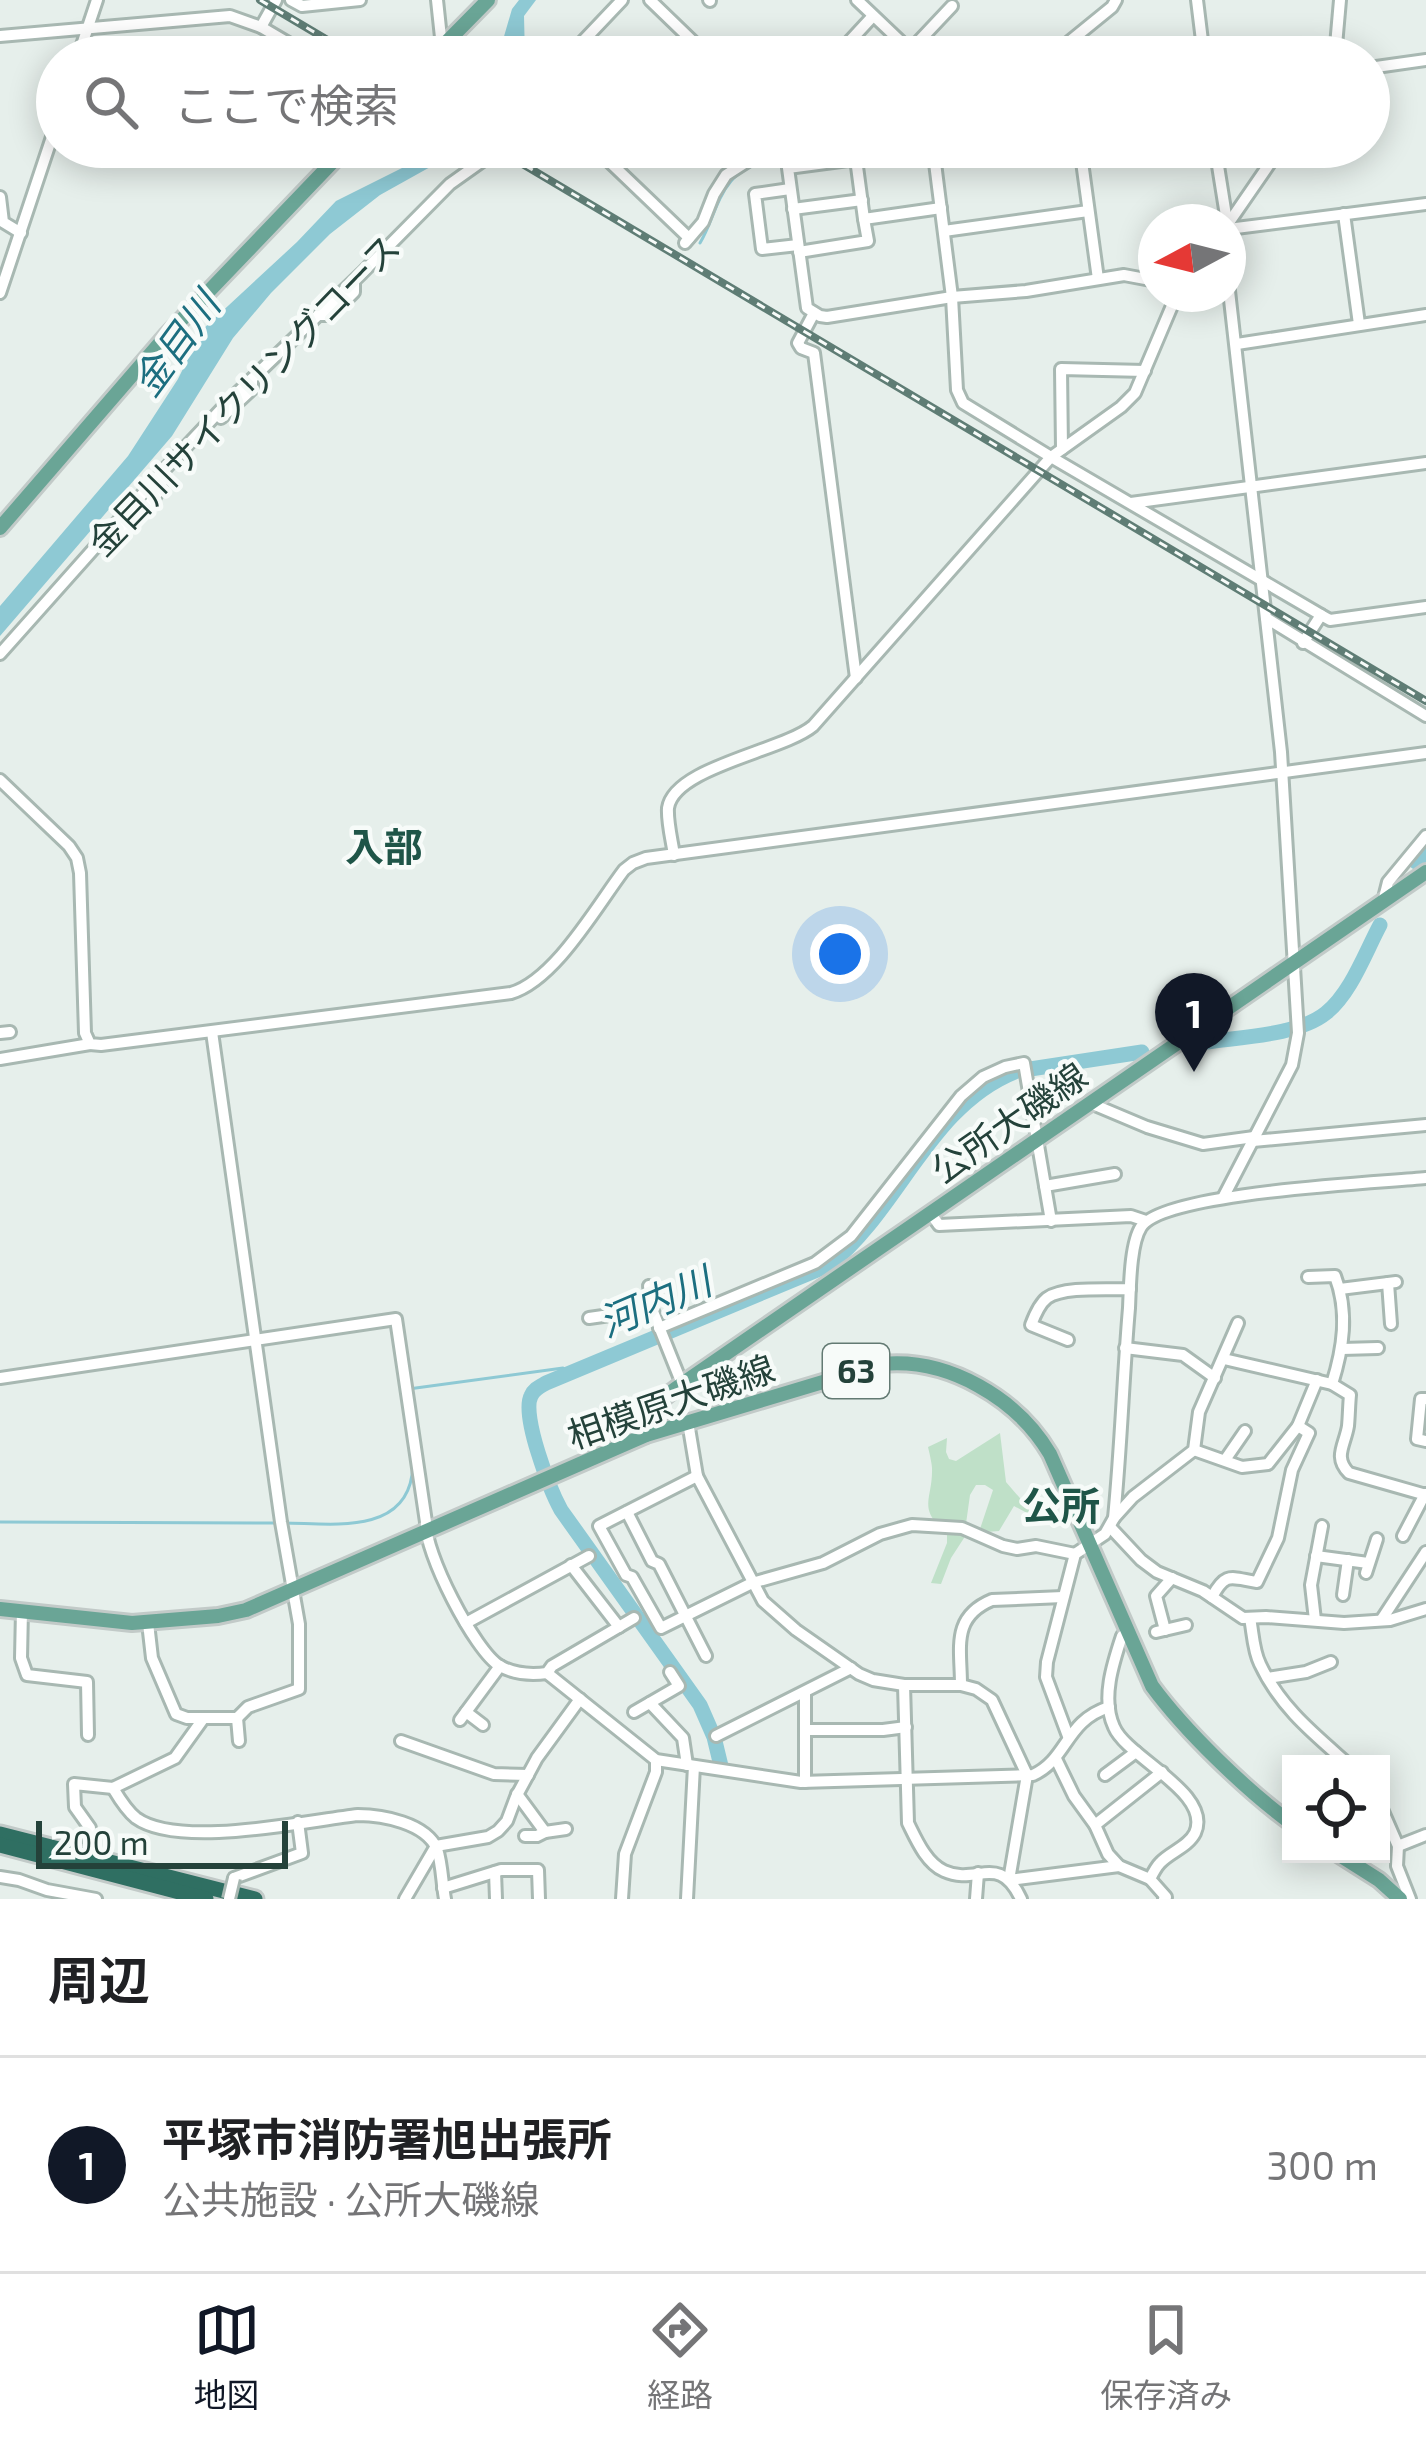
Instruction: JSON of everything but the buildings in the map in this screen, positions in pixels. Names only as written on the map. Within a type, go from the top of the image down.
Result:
[{"type":"highway","points":[[0,1834],[255,1899]]},
{"type":"highway","points":[[0,1846],[206,1899]]},
{"type":"main road","points":[[453,36],[488,0]]},
{"type":"main road","points":[[0,528],[166,336],[326,168]]},
{"type":"main road","name":"公所大磯線","points":[[646,1435],[648,1414],[682,1384],[1426,872]]},
{"type":"main road","name":"相模原大磯線","points":[[0,1609],[148,1623],[245,1610],[646,1435],[883,1364],[931,1366],[1003,1401],[1027,1421],[1050,1454],[1152,1686],[1167,1707],[1282,1816]]},
{"type":"main road","points":[[1352,1863],[1400,1899]]},
{"type":"street","points":[[85,36],[97,0]]},
{"type":"street","points":[[261,27],[276,0]]},
{"type":"street","points":[[290,0],[302,6],[360,0]]},
{"type":"street","points":[[437,0],[437,36]]},
{"type":"street","points":[[588,36],[622,0]]},
{"type":"street","points":[[650,0],[687,36]]},
{"type":"street","points":[[857,0],[892,36]]},
{"type":"street","points":[[1076,36],[1116,0]]},
{"type":"street","points":[[1197,0],[1201,36]]},
{"type":"street","points":[[1337,36],[1340,0]]},
{"type":"street","points":[[926,36],[952,5]]},
{"type":"street","points":[[0,36],[230,16],[276,36]]},
{"type":"street","points":[[855,36],[874,16]]},
{"type":"street","points":[[1390,65],[1426,61]]},
{"type":"street","points":[[0,293],[42,168]]},
{"type":"street","name":"金目川サイクリングコース","points":[[0,654],[98,544],[141,513],[163,484],[164,470],[212,419],[219,420],[237,405],[252,388],[252,379],[318,315],[331,315],[354,292],[354,281],[473,168]]},
{"type":"street","points":[[615,168],[687,241],[703,222],[726,175],[737,168]]},
{"type":"street","points":[[788,168],[806,308],[814,313],[827,317],[1124,275],[1138,278]]},
{"type":"street","points":[[790,189],[754,194],[762,249],[868,241],[857,168]]},
{"type":"street","points":[[936,168],[952,297],[956,390],[963,403],[1330,620],[1426,607]]},
{"type":"street","points":[[1083,168],[1098,280]]},
{"type":"street","points":[[1218,168],[1224,204]]},
{"type":"street","points":[[1242,204],[1267,168]]},
{"type":"street","points":[[0,197],[3,222],[21,233]]},
{"type":"street","points":[[793,209],[862,200]]},
{"type":"street","points":[[1246,223],[1426,203]]},
{"type":"street","points":[[865,219],[941,208]]},
{"type":"street","points":[[944,230],[1088,211]]},
{"type":"street","points":[[1344,214],[1359,324]]},
{"type":"street","points":[[674,855],[671,799],[712,767],[801,736],[1051,457],[1135,393],[1170,312]]},
{"type":"street","points":[[1224,1196],[1292,1065],[1298,1033],[1282,773],[1232,312]]},
{"type":"street","points":[[814,313],[798,343],[814,352],[856,678]]},
{"type":"street","points":[[1237,344],[1426,315]]},
{"type":"street","points":[[1063,449],[1060,369],[1145,371]]},
{"type":"street","points":[[1131,502],[1426,463]]},
{"type":"street","points":[[1303,643],[1322,615]]},
{"type":"street","points":[[1266,619],[1426,716]]},
{"type":"street","points":[[0,1059],[526,989],[550,968],[623,870],[646,858],[1426,753]]},
{"type":"street","points":[[0,780],[77,858],[85,1033],[90,1044]]},
{"type":"street","points":[[1382,902],[1388,882],[1426,836]]},
{"type":"street","points":[[148,1623],[152,1658],[176,1714],[237,1718],[248,1707],[299,1689],[299,1624],[212,1032]]},
{"type":"street","points":[[660,1332],[815,1263],[837,1248],[961,1096],[983,1077],[1006,1067],[1024,1063],[1052,1221]]},
{"type":"street","points":[[1090,1103],[1203,1144],[1426,1126]]},
{"type":"street","points":[[1046,1186],[1114,1174]]},
{"type":"street","points":[[931,1214],[939,1225],[1131,1216],[1146,1221],[1224,1196],[1426,1178]]},
{"type":"street","points":[[1146,1221],[1136,1239],[1130,1289],[1113,1523],[1141,1560],[1157,1572],[1212,1597],[1243,1618],[1344,1623],[1390,1620],[1426,1609]]},
{"type":"street","points":[[1308,1277],[1335,1276],[1340,1289],[1344,1330],[1332,1384]]},
{"type":"street","points":[[1340,1289],[1392,1282],[1391,1324]]},
{"type":"street","points":[[649,1286],[652,1309],[682,1384]]},
{"type":"street","points":[[1068,1340],[1031,1325],[1047,1298],[1074,1291],[1130,1289]]},
{"type":"street","points":[[589,1318],[652,1309]]},
{"type":"street","points":[[0,1378],[396,1319],[425,1532],[437,1567],[486,1654],[500,1666],[530,1675],[547,1672],[650,1608]]},
{"type":"street","points":[[697,1476],[599,1526],[661,1628],[752,1583],[823,1563],[880,1534],[912,1525],[962,1528],[1003,1546],[1036,1546],[1075,1554],[1113,1523],[1133,1497],[1194,1450],[1199,1412],[1238,1323]]},
{"type":"street","points":[[1125,1348],[1184,1354],[1215,1378]]},
{"type":"street","points":[[1342,1349],[1378,1348]]},
{"type":"street","points":[[1224,1359],[1332,1384],[1350,1394],[1348,1428],[1339,1457],[1342,1466],[1425,1495],[1403,1529]]},
{"type":"street","points":[[1194,1450],[1242,1467],[1268,1464],[1298,1426],[1317,1381]]},
{"type":"street","points":[[1426,1399],[1421,1400],[1417,1439],[1426,1441]]},
{"type":"street","points":[[688,1422],[697,1476],[763,1601],[796,1630],[873,1680],[962,1685],[992,1700],[1027,1775],[1009,1880]]},
{"type":"street","points":[[1212,1597],[1227,1577],[1257,1582],[1278,1538],[1292,1470],[1309,1432],[1298,1426]]},
{"type":"street","points":[[1225,1460],[1245,1431]]},
{"type":"street","points":[[627,1512],[706,1656]]},
{"type":"street","points":[[1315,1620],[1311,1585],[1322,1526]]},
{"type":"street","points":[[1316,1556],[1367,1568],[1377,1539]]},
{"type":"street","points":[[1382,1619],[1426,1552]]},
{"type":"street","points":[[1068,1736],[1046,1677],[1075,1554]]},
{"type":"street","points":[[466,1623],[589,1556]]},
{"type":"street","points":[[1343,1594],[1348,1560]]},
{"type":"street","points":[[571,1565],[619,1627]]},
{"type":"street","points":[[1172,1578],[1156,1596],[1161,1631],[1186,1625]]},
{"type":"street","points":[[962,1685],[960,1629],[982,1604],[1063,1597]]},
{"type":"street","points":[[22,1610],[21,1658],[27,1675],[87,1682],[88,1735]]},
{"type":"street","points":[[1250,1618],[1256,1653],[1268,1678],[1299,1722],[1338,1755]]},
{"type":"street","points":[[1127,1633],[1111,1668],[1112,1726],[1186,1797],[1198,1820],[1195,1834],[1160,1862],[1150,1879]]},
{"type":"street","points":[[1268,1678],[1331,1662]]},
{"type":"street","points":[[483,1725],[463,1716],[500,1666]]},
{"type":"street","points":[[716,1736],[851,1668]]},
{"type":"street","points":[[547,1672],[656,1760],[805,1782],[1027,1775],[1048,1768],[1068,1736],[1109,1707]]},
{"type":"street","points":[[634,1712],[680,1686],[670,1672]]},
{"type":"street","points":[[904,1685],[908,1823],[931,1862],[945,1872],[998,1872],[1021,1899]]},
{"type":"street","points":[[805,1693],[805,1782]]},
{"type":"street","points":[[405,1899],[436,1846],[498,1832],[528,1774],[580,1699]]},
{"type":"street","points":[[650,1703],[683,1738],[690,1766],[687,1899]]},
{"type":"street","points":[[237,1718],[239,1741]]},
{"type":"street","points":[[89,1842],[89,1828],[75,1807],[74,1784],[113,1788],[175,1758],[202,1719]]},
{"type":"street","points":[[805,1730],[906,1726]]},
{"type":"street","points":[[401,1741],[494,1774],[528,1774]]},
{"type":"street","points":[[1105,1775],[1136,1752]]},
{"type":"street","points":[[1056,1759],[1108,1853],[1119,1866],[1150,1879],[1166,1898]]},
{"type":"street","points":[[622,1899],[625,1853],[656,1772],[656,1760]]},
{"type":"street","points":[[1095,1825],[1162,1772]]},
{"type":"street","points":[[113,1788],[134,1817],[173,1830],[213,1832],[376,1815],[426,1834],[436,1846],[444,1893],[495,1872],[538,1870],[539,1899]]},
{"type":"street","points":[[517,1794],[545,1832]]},
{"type":"street","points":[[229,1899],[234,1878],[302,1852],[298,1822]]},
{"type":"street","points":[[525,1836],[566,1828]]},
{"type":"street","points":[[1390,1828],[1398,1846],[1396,1866],[1410,1899]]},
{"type":"street","points":[[1398,1846],[1426,1835]]},
{"type":"street","points":[[1009,1880],[1119,1866]]},
{"type":"street","points":[[495,1872],[496,1899]]},
{"type":"street","points":[[71,1895],[80,1873]]},
{"type":"street","points":[[976,1899],[978,1873]]},
{"type":"street","points":[[0,1877],[96,1899]]},
{"type":"green space","points":[[1000,1433],[1006,1482],[1038,1519],[1014,1506],[999,1531],[980,1529],[993,1490],[976,1485],[970,1495],[964,1538],[941,1584],[931,1583],[947,1533],[929,1510],[932,1468],[928,1447],[947,1438],[946,1452],[956,1461]]},
{"type":"water","points":[[519,0],[536,0],[524,16],[524,36],[504,36]]},
{"type":"water","points":[[402,168],[428,168],[380,195],[330,234],[271,293],[233,338],[172,436],[0,636],[0,606],[128,456],[178,379],[202,330],[336,201]]},
{"type":"waterway","points":[[700,243],[731,181],[749,168]]},
{"type":"waterway","name":"河内川","points":[[1416,862],[1426,852]]},
{"type":"waterway","name":"河内川","points":[[1207,1042],[1285,1031],[1326,1013],[1350,984],[1380,925]]},
{"type":"waterway","name":"河内川","points":[[721,1766],[700,1705],[561,1510],[533,1435],[532,1394],[546,1383],[829,1265],[876,1216],[960,1108],[987,1087],[1017,1071],[1142,1052]]},
{"type":"waterway","points":[[284,1523],[361,1522],[379,1517],[406,1495],[413,1466],[401,1390],[563,1368],[570,1373]]},
{"type":"waterway","points":[[0,1522],[274,1523]]},
{"type":"railway","points":[[260,0],[321,36]]},
{"type":"railway","points":[[529,168],[1426,701]]},
{"type":"place","name":"平塚市消防署旭出張所","points":[[1194,1072]]},
{"type":"district","name":"入部","points":[[384,847]]},
{"type":"district","name":"公所","points":[[1061,1506]]},
{"type":"water label","name":"金目川","points":[[176,344]]}]
